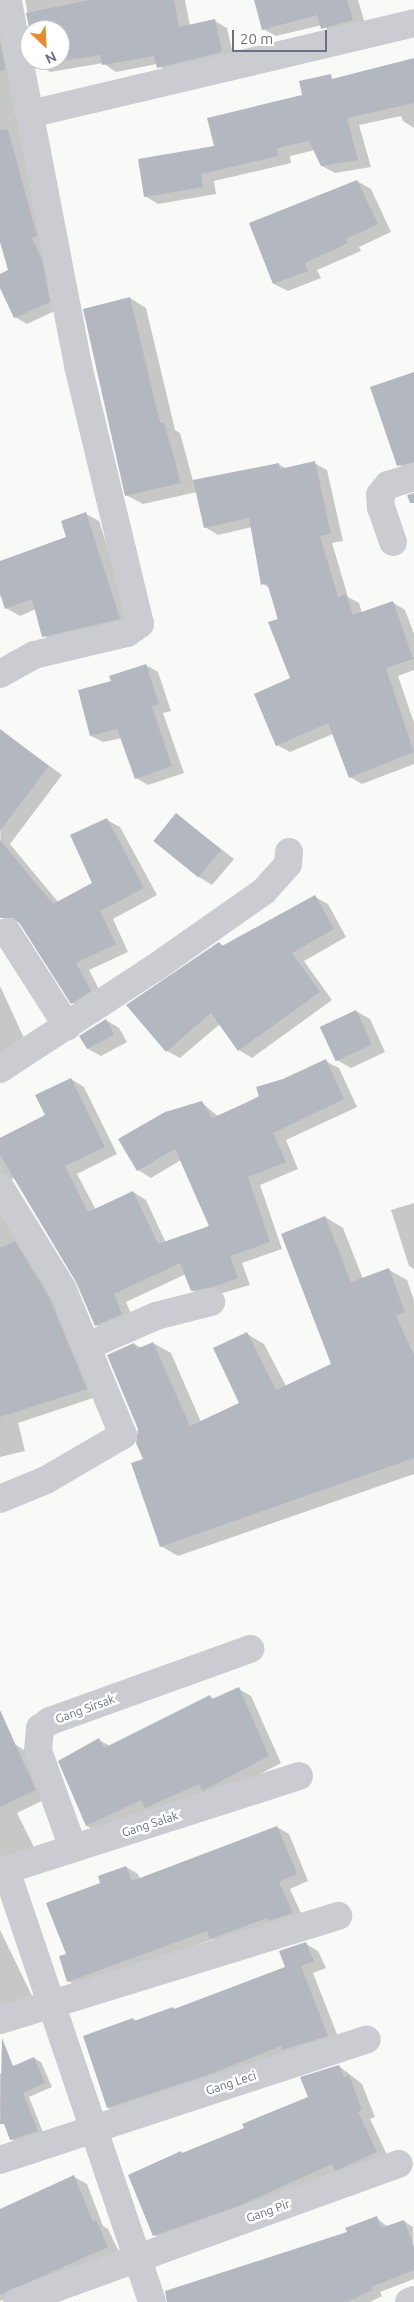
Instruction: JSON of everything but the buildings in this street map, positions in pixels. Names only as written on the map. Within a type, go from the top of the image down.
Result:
[{"type":"street","points":[[0,674],[34,654],[127,633],[140,624],[78,366],[8,0]]},
{"type":"street","points":[[30,114],[414,23]]},
{"type":"street","points":[[393,542],[381,508],[380,495],[388,485],[414,477]]},
{"type":"street","points":[[0,1069],[67,1026],[264,891],[288,864],[289,852]]},
{"type":"street","points":[[7,932],[67,1026]]},
{"type":"street","points":[[0,1187],[63,1290],[88,1346],[123,1435],[46,1480],[0,1499]]},
{"type":"street","points":[[88,1346],[156,1316],[210,1302]]},
{"type":"street","name":"Gang Sirsak","points":[[73,1848],[38,1751],[40,1728],[50,1722],[250,1649]]},
{"type":"street","name":"Gang Salak","points":[[3,1871],[299,1776]]},
{"type":"street","points":[[3,1871],[95,2127],[152,2302]]},
{"type":"street","points":[[0,2020],[50,2002],[338,1916]]},
{"type":"street","name":"Gang Leci","points":[[0,2160],[95,2127],[367,2039]]},
{"type":"street","name":"Gang Pir","points":[[18,2302],[399,2164]]},
{"type":"street","points":[[410,2302],[414,2300]]}]
